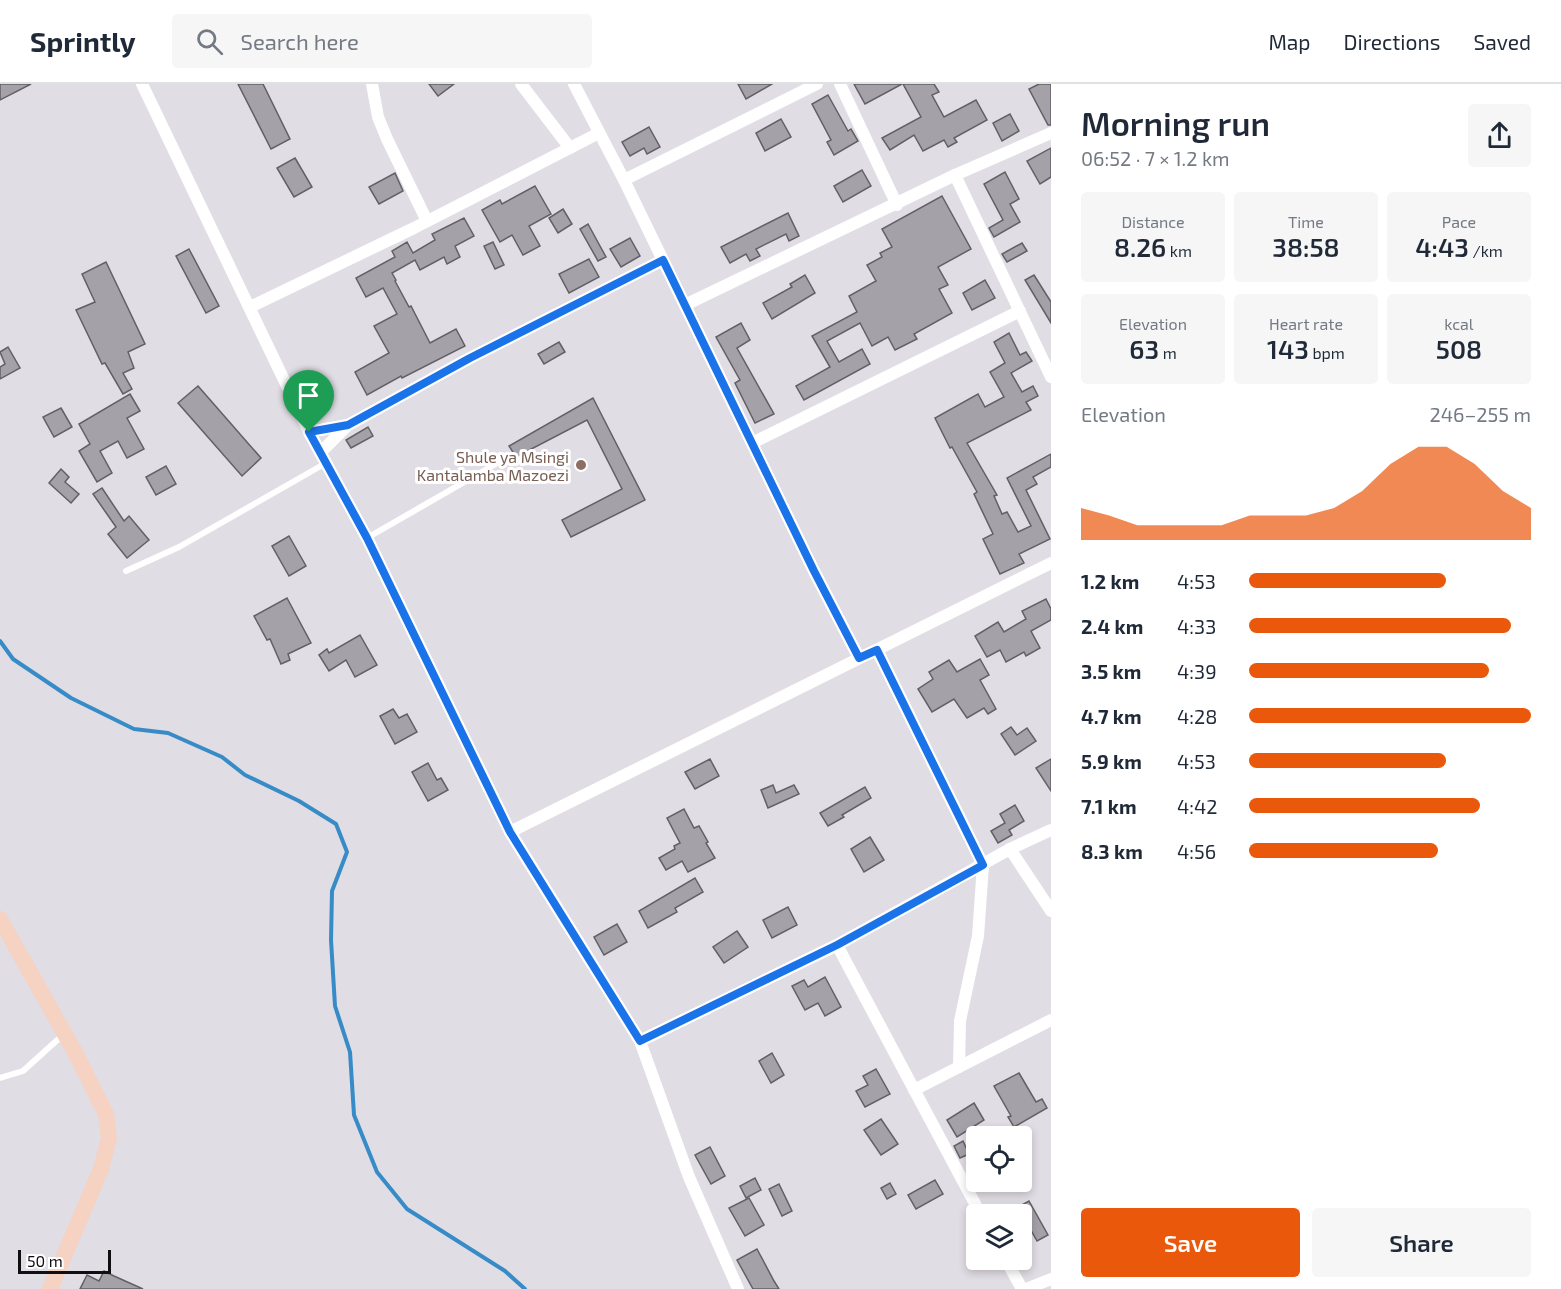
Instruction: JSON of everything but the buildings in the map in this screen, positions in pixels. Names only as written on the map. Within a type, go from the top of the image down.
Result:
[{"type":"street","points":[[142,84],[309,432],[367,538],[510,832],[640,1041],[689,1177],[738,1289]]},
{"type":"street","points":[[372,84],[378,117],[427,221]]},
{"type":"street","points":[[521,84],[570,148]]},
{"type":"street","points":[[574,84],[624,180],[814,571],[859,658]]},
{"type":"street","points":[[624,180],[817,84]]},
{"type":"street","points":[[840,84],[897,205]]},
{"type":"street","points":[[250,307],[427,221],[599,133]]},
{"type":"street","points":[[685,305],[897,205],[955,175],[1051,133]]},
{"type":"street","points":[[955,175],[1051,377]]},
{"type":"street","points":[[309,432],[348,425],[470,358],[663,260]]},
{"type":"street","points":[[752,443],[1020,311]]},
{"type":"street","points":[[323,457],[348,425]]},
{"type":"street","points":[[510,832],[1051,563]]},
{"type":"street","points":[[877,650],[983,865],[978,936],[960,1021],[959,1067]]},
{"type":"street","points":[[640,1041],[837,945],[1010,849],[1051,830]]},
{"type":"street","points":[[1010,849],[1051,911]]},
{"type":"street","points":[[0,920],[65,1033],[106,1114],[109,1138],[101,1169],[50,1289]]},
{"type":"street","points":[[837,945],[975,1204]]},
{"type":"street","points":[[914,1090],[1051,1020]]},
{"type":"street","points":[[1012,1270],[1022,1289]]},
{"type":"street","points":[[1026,1289],[1051,1279]]},
{"type":"lane","points":[[126,571],[179,547],[323,457]]},
{"type":"lane","points":[[367,538],[506,458]]},
{"type":"lane","points":[[0,1078],[23,1071],[65,1033]]},
{"type":"waterway","points":[[0,641],[13,659],[71,698],[134,729],[168,733],[222,757],[245,775],[299,801],[336,824],[347,852],[332,891],[331,940],[335,1006],[350,1052],[354,1115],[377,1172],[407,1209],[505,1271],[525,1289]]},
{"type":"place","name":"Shule ya Msingi Kantalamba Mazoezi","points":[[581,465]]},
{"type":"route","points":[[663,260],[814,571],[859,658],[877,650],[983,865],[837,945],[640,1041],[510,832],[367,538],[309,432],[348,425],[470,358],[663,260]]}]
